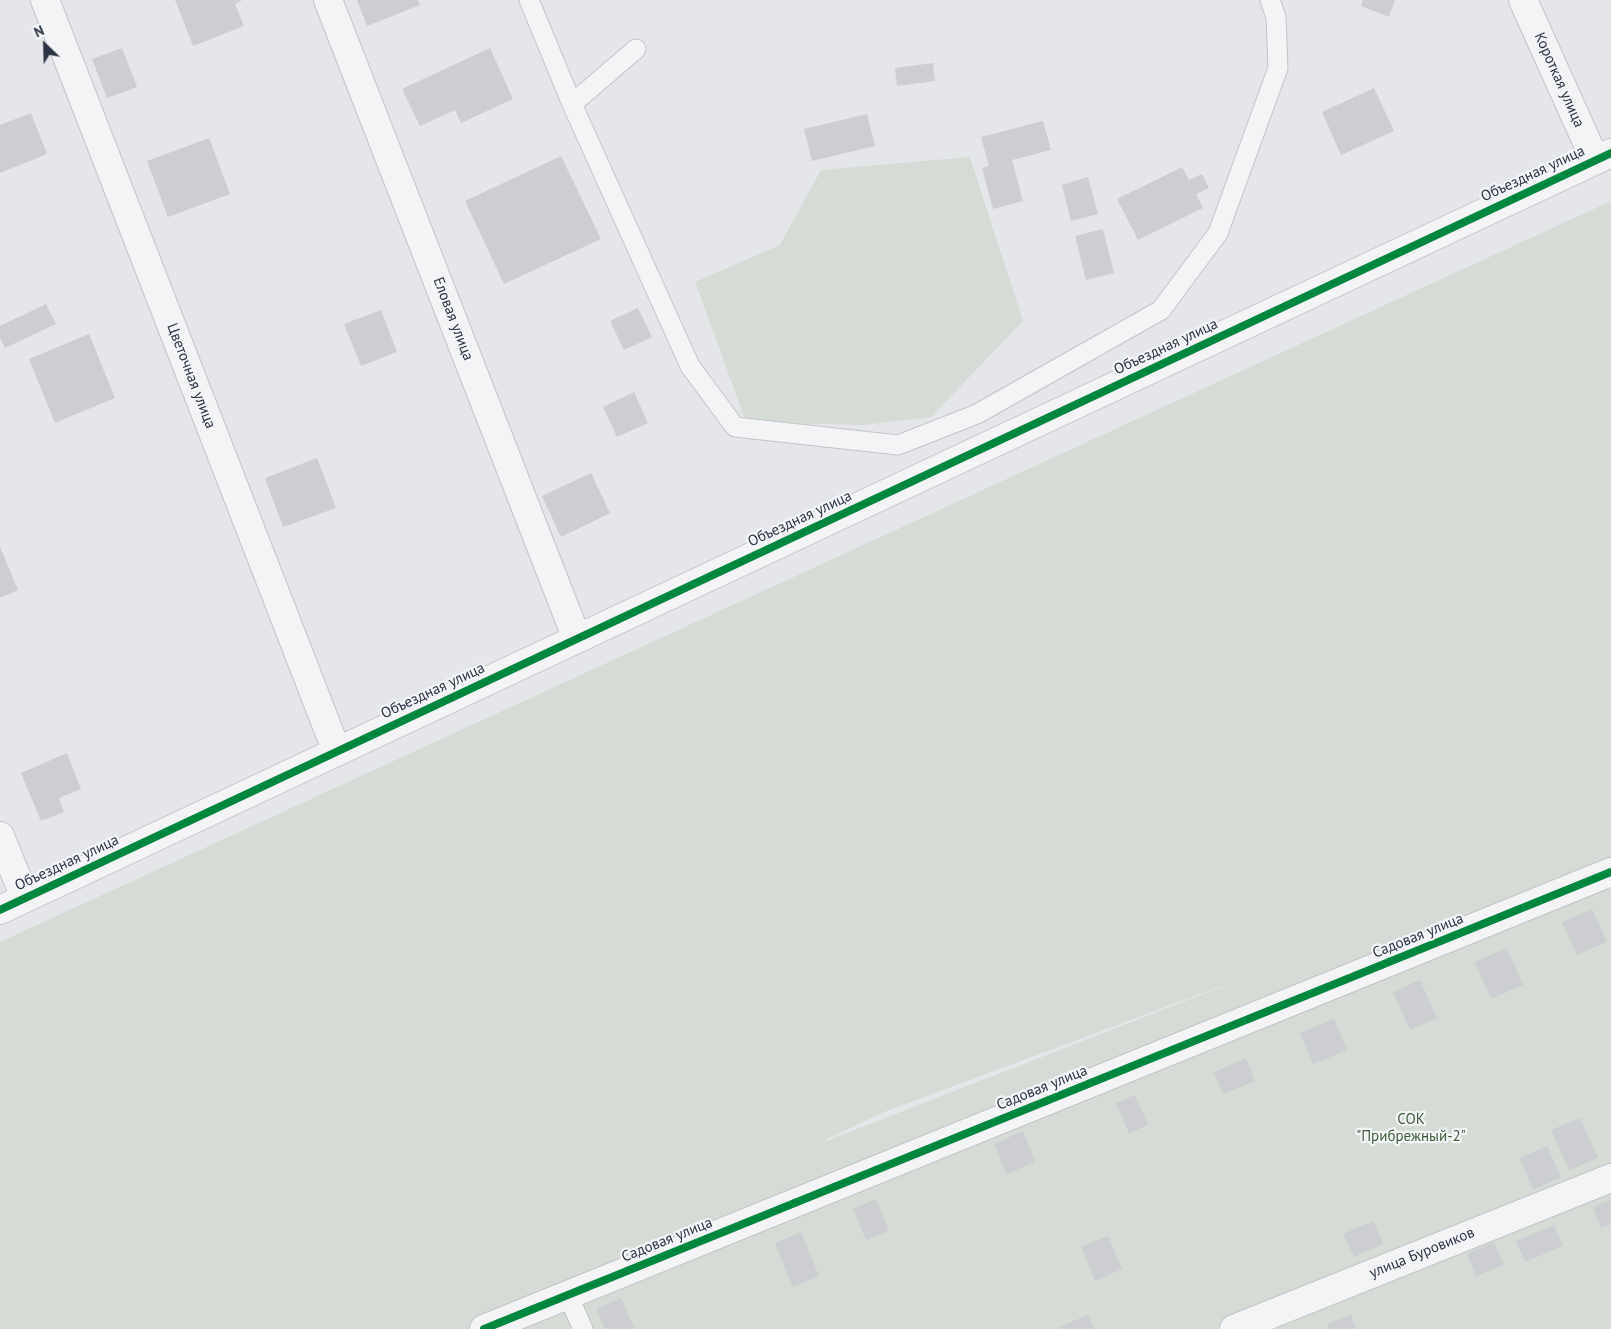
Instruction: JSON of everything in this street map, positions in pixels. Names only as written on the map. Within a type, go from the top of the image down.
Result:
[{"type":"street","name":"Цветочная улица","points":[[45,0],[337,752]]},
{"type":"street","name":"Еловая улица","points":[[328,0],[578,639]]},
{"type":"street","name":"Короткая улица","points":[[1523,0],[1603,156]]},
{"type":"street","name":"Объездная улица","points":[[0,910],[1603,156]]},
{"type":"street","points":[[0,836],[25,898]]},
{"type":"street","name":"Садовая улица","points":[[484,1329],[1611,872]]},
{"type":"street","name":"улица Буровиков","points":[[1234,1329],[1611,1178]]},
{"type":"lane","points":[[529,0],[572,104],[690,366],[735,427],[898,445],[977,414],[1161,310],[1218,233],[1278,68],[1276,17],[1270,0]]},
{"type":"lane","points":[[572,104],[636,49]]},
{"type":"lane","points":[[568,1295],[583,1329]]},
{"type":"green space","points":[[970,157],[1023,321],[931,417],[863,425],[746,422],[695,282],[780,245],[821,170]]},
{"type":"green space","name":"СОК \"Прибрежный-2\"","points":[[1611,201],[1611,1329],[0,1329],[0,942]],"holes":[[[1270,968],[826,1141],[884,1112]]]},
{"type":"building","points":[[175,0],[241,0],[235,4],[244,26],[193,46]]},
{"type":"building","points":[[357,0],[418,0],[420,5],[367,26]]},
{"type":"building","points":[[1363,0],[1395,0],[1389,17],[1361,6]]},
{"type":"building","points":[[122,48],[137,87],[107,98],[92,59]]},
{"type":"building","points":[[490,48],[513,99],[461,123],[455,110],[420,126],[402,89]]},
{"type":"building","points":[[933,63],[935,81],[897,86],[895,68]]},
{"type":"building","points":[[1374,88],[1394,131],[1341,155],[1322,112]]},
{"type":"building","points":[[31,113],[47,154],[0,173],[0,125]]},
{"type":"building","points":[[867,114],[875,146],[812,161],[804,129]]},
{"type":"building","points":[[1043,121],[1051,150],[1012,160],[1023,201],[993,209],[982,168],[989,166],[981,137]]},
{"type":"building","points":[[209,138],[230,194],[168,217],[147,161]]},
{"type":"building","points":[[561,156],[601,239],[504,284],[465,201]]},
{"type":"building","points":[[1182,167],[1189,180],[1202,174],[1209,188],[1196,194],[1203,208],[1138,240],[1117,199]]},
{"type":"building","points":[[1088,177],[1098,214],[1071,221],[1062,185]]},
{"type":"building","points":[[1103,229],[1114,273],[1086,280],[1075,236]]},
{"type":"building","points":[[46,304],[56,324],[5,348],[0,338],[0,326]]},
{"type":"building","points":[[638,308],[652,337],[624,350],[610,321]]},
{"type":"building","points":[[381,310],[397,352],[361,366],[344,324]]},
{"type":"building","points":[[89,334],[115,398],[55,423],[29,359]]},
{"type":"building","points":[[634,392],[648,423],[617,437],[603,407]]},
{"type":"building","points":[[317,458],[336,508],[283,527],[265,478]]},
{"type":"building","points":[[591,473],[610,513],[561,537],[542,496]]},
{"type":"building","points":[[0,547],[18,590],[0,598]]},
{"type":"building","points":[[67,753],[81,789],[59,798],[64,812],[41,821],[21,773]]},
{"type":"building","points":[[1592,909],[1607,942],[1577,955],[1562,922]]},
{"type":"building","points":[[1507,948],[1523,985],[1491,999],[1475,962]]},
{"type":"building","points":[[1420,980],[1437,1018],[1410,1030],[1393,992]]},
{"type":"building","points":[[1334,1019],[1347,1050],[1313,1064],[1300,1033]]},
{"type":"building","points":[[1246,1058],[1255,1081],[1223,1094],[1214,1072]]},
{"type":"building","points":[[1135,1095],[1148,1125],[1129,1133],[1116,1103]]},
{"type":"building","points":[[1580,1118],[1598,1158],[1569,1170],[1551,1130]]},
{"type":"building","points":[[1023,1131],[1035,1162],[1006,1174],[994,1144]]},
{"type":"building","points":[[1547,1146],[1561,1177],[1533,1190],[1520,1158]]},
{"type":"building","points":[[876,1199],[889,1231],[866,1240],[853,1209]]},
{"type":"building","points":[[1611,1200],[1611,1224],[1601,1228],[1593,1207]]},
{"type":"building","points":[[1373,1221],[1383,1244],[1354,1257],[1343,1234]]},
{"type":"building","points":[[1554,1225],[1563,1246],[1525,1262],[1516,1241]]},
{"type":"building","points":[[801,1232],[819,1276],[793,1287],[775,1243]]},
{"type":"building","points":[[1108,1236],[1122,1269],[1095,1281],[1081,1247]]},
{"type":"building","points":[[1494,1242],[1504,1265],[1476,1276],[1467,1254]]},
{"type":"building","points":[[621,1298],[634,1328],[605,1329],[596,1309]]},
{"type":"building","points":[[1351,1314],[1356,1329],[1329,1329],[1327,1324]]},
{"type":"building","points":[[1088,1315],[1094,1329],[1060,1329],[1059,1327]]},
{"type":"cycle path","points":[[0,910],[1611,153]]},
{"type":"cycle path","points":[[484,1329],[1611,872]]}]
